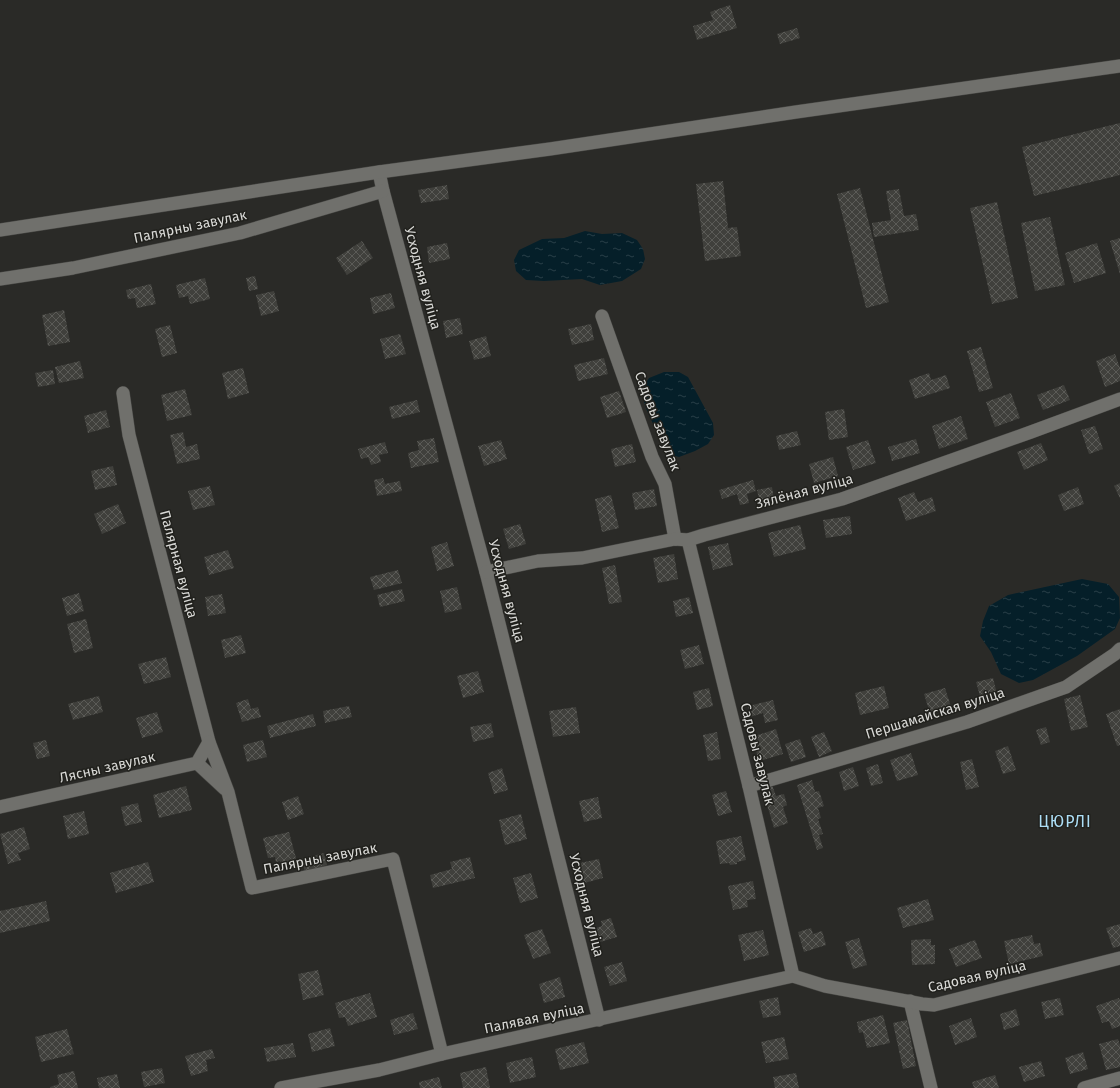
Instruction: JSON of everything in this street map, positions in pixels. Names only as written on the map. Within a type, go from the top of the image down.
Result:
[{"type":"street","points":[[0,230],[379,172],[550,149],[1120,66]]},
{"type":"street","name":"Усходняя вуліца","points":[[379,172],[382,191],[486,572],[599,1020]]},
{"type":"street","name":"Палярны завулак","points":[[0,279],[72,268],[240,233],[382,191]]},
{"type":"street","name":"Садовы завулак","points":[[602,316],[652,457],[665,484],[675,539]]},
{"type":"street","name":"Палярная вуліца","points":[[123,392],[129,435],[210,742]]},
{"type":"street","name":"Зялёная вуліца","points":[[486,572],[538,561],[582,558],[675,539],[688,540],[704,534],[842,499],[1120,399]]},
{"type":"street","name":"Садовы завулак","points":[[688,540],[750,786],[793,976]]},
{"type":"street","name":"Першамайская вуліца","points":[[750,786],[967,722],[1066,687],[1115,654],[1120,649]]},
{"type":"street","points":[[210,742],[197,763],[228,792]]},
{"type":"street","name":"Палярны завулак","points":[[210,742],[228,792],[252,888],[393,859],[442,1054]]},
{"type":"street","name":"Лясны завулак","points":[[0,807],[197,763]]},
{"type":"street","name":"Садовая вуліца","points":[[793,976],[825,986],[934,1005],[1120,958]]},
{"type":"street","name":"Палявая вуліца","points":[[281,1088],[379,1070],[442,1054],[793,976]]},
{"type":"street","points":[[910,1001],[931,1088]]},
{"type":"street","points":[[1084,1088],[1120,1078]]},
{"type":"water","points":[[585,231],[602,234],[622,233],[637,240],[643,249],[645,259],[641,269],[622,281],[600,285],[582,279],[544,281],[526,280],[516,271],[514,260],[519,250],[542,239],[564,238]]},
{"type":"water","points":[[664,372],[679,372],[688,377],[713,423],[714,435],[708,444],[679,457],[671,455],[652,422],[643,396],[643,388],[649,378]]},
{"type":"water","points":[[1082,579],[1108,584],[1119,597],[1120,618],[1115,629],[1077,656],[1033,680],[1019,683],[1001,674],[991,652],[980,636],[983,621],[989,606],[1008,595]]},
{"type":"building","points":[[730,5],[737,28],[697,40],[693,26],[713,20],[710,12]]},
{"type":"building","points":[[797,28],[800,38],[780,44],[777,34]]},
{"type":"building","points":[[1120,123],[1120,175],[1034,196],[1022,147]]},
{"type":"building","points":[[723,181],[728,228],[737,227],[741,256],[705,261],[696,184]]},
{"type":"building","points":[[447,185],[449,199],[421,203],[418,190]]},
{"type":"building","points":[[860,188],[889,302],[866,308],[837,194]]},
{"type":"building","points":[[899,189],[904,216],[916,214],[919,230],[874,237],[872,223],[891,220],[886,191]]},
{"type":"building","points":[[997,202],[1018,298],[992,304],[970,208]]},
{"type":"building","points":[[1050,217],[1065,285],[1035,291],[1021,223]]},
{"type":"building","points":[[1120,238],[1120,274],[1110,241]]},
{"type":"building","points":[[362,241],[373,258],[347,275],[336,258]]},
{"type":"building","points":[[447,243],[450,259],[429,263],[427,247]]},
{"type":"building","points":[[1097,243],[1106,273],[1074,283],[1065,253]]},
{"type":"building","points":[[255,276],[258,289],[249,291],[246,278]]},
{"type":"building","points":[[205,278],[210,299],[190,304],[188,296],[179,298],[176,285]]},
{"type":"building","points":[[151,284],[156,304],[137,308],[135,298],[128,299],[126,290]]},
{"type":"building","points":[[274,291],[279,311],[261,316],[256,295]]},
{"type":"building","points":[[391,293],[395,308],[373,314],[370,298]]},
{"type":"building","points":[[64,310],[70,342],[48,346],[42,315]]},
{"type":"building","points":[[460,318],[463,334],[446,338],[443,321]]},
{"type":"building","points":[[591,324],[594,340],[572,345],[568,329]]},
{"type":"building","points":[[170,325],[177,353],[162,357],[155,329]]},
{"type":"building","points":[[400,334],[406,354],[385,359],[380,339]]},
{"type":"building","points":[[486,336],[491,356],[474,360],[469,341]]},
{"type":"building","points":[[981,347],[993,388],[979,392],[967,351]]},
{"type":"building","points":[[1115,354],[1120,368],[1120,381],[1105,387],[1096,361]]},
{"type":"building","points":[[604,358],[608,374],[578,381],[574,365]]},
{"type":"building","points":[[80,361],[84,378],[59,383],[55,367]]},
{"type":"building","points":[[243,368],[249,393],[228,399],[222,373]]},
{"type":"building","points":[[53,370],[55,384],[38,387],[35,373]]},
{"type":"building","points":[[929,373],[931,380],[946,375],[950,388],[915,399],[909,380]]},
{"type":"building","points":[[1064,385],[1070,400],[1043,410],[1037,395]]},
{"type":"building","points":[[185,389],[192,415],[167,421],[161,395]]},
{"type":"building","points":[[619,391],[626,412],[607,418],[600,397]]},
{"type":"building","points":[[1011,393],[1020,418],[995,427],[986,402]]},
{"type":"building","points":[[417,400],[420,412],[392,419],[389,407]]},
{"type":"building","points":[[844,409],[848,437],[829,440],[825,412]]},
{"type":"building","points":[[106,410],[110,427],[88,433],[84,416]]},
{"type":"building","points":[[961,416],[968,439],[939,449],[932,426]]},
{"type":"building","points":[[1095,426],[1103,449],[1089,454],[1081,430]]},
{"type":"building","points":[[797,431],[801,445],[779,450],[776,436]]},
{"type":"building","points":[[183,432],[186,447],[197,444],[200,459],[177,464],[170,435]]},
{"type":"building","points":[[434,438],[439,462],[411,468],[408,453],[419,450],[417,441]]},
{"type":"building","points":[[916,439],[920,453],[892,461],[888,447]]},
{"type":"building","points":[[501,440],[507,459],[484,466],[478,446]]},
{"type":"building","points":[[868,440],[876,463],[853,470],[846,447]]},
{"type":"building","points":[[385,442],[388,453],[379,455],[381,462],[371,465],[368,457],[361,459],[358,449]]},
{"type":"building","points":[[1041,443],[1048,460],[1024,470],[1017,452]]},
{"type":"building","points":[[632,444],[636,462],[615,467],[611,449]]},
{"type":"building","points":[[833,457],[838,476],[814,483],[809,464]]},
{"type":"building","points":[[113,466],[117,485],[95,490],[91,471]]},
{"type":"building","points":[[383,478],[385,484],[400,481],[402,491],[377,496],[374,480]]},
{"type":"building","points":[[753,480],[756,491],[747,494],[749,503],[740,505],[737,494],[722,499],[719,490]]},
{"type":"building","points":[[1120,483],[1120,498],[1114,486]]},
{"type":"building","points":[[210,486],[215,505],[193,510],[188,491]]},
{"type":"building","points":[[772,487],[774,500],[760,503],[757,490]]},
{"type":"building","points":[[1078,487],[1084,504],[1064,511],[1058,495]]},
{"type":"building","points":[[654,489],[657,506],[635,510],[632,493]]},
{"type":"building","points":[[914,492],[918,502],[932,497],[936,511],[906,521],[898,498]]},
{"type":"building","points":[[611,495],[619,528],[602,532],[595,499]]},
{"type":"building","points":[[118,504],[126,523],[102,534],[94,514]]},
{"type":"building","points":[[850,516],[852,534],[826,538],[823,520]]},
{"type":"building","points":[[520,524],[526,544],[509,549],[503,529]]},
{"type":"building","points":[[800,525],[806,549],[774,557],[768,533]]},
{"type":"building","points":[[447,542],[454,566],[437,571],[431,547]]},
{"type":"building","points":[[728,543],[733,565],[713,570],[708,547]]},
{"type":"building","points":[[228,550],[234,568],[209,575],[204,557]]},
{"type":"building","points":[[674,554],[678,579],[658,583],[653,558]]},
{"type":"building","points":[[615,565],[622,602],[609,604],[602,568]]},
{"type":"building","points":[[398,570],[402,583],[374,590],[370,577]]},
{"type":"building","points":[[457,587],[462,609],[445,613],[440,591]]},
{"type":"building","points":[[402,589],[405,601],[380,607],[377,595]]},
{"type":"building","points":[[79,593],[84,611],[67,616],[62,598]]},
{"type":"building","points":[[222,594],[226,613],[208,616],[205,597]]},
{"type":"building","points":[[689,597],[693,613],[676,617],[673,601]]},
{"type":"building","points":[[86,619],[93,648],[74,653],[67,624]]},
{"type":"building","points":[[241,635],[246,653],[225,658],[221,640]]},
{"type":"building","points":[[699,645],[704,664],[685,669],[680,650]]},
{"type":"building","points":[[166,657],[171,677],[144,684],[138,664]]},
{"type":"building","points":[[478,671],[484,692],[463,698],[457,676]]},
{"type":"building","points":[[993,678],[998,698],[982,703],[976,682]]},
{"type":"building","points":[[884,686],[889,708],[860,715],[855,693]]},
{"type":"building","points":[[709,688],[713,706],[697,710],[693,692]]},
{"type":"building","points":[[945,688],[951,707],[930,713],[924,694]]},
{"type":"building","points":[[1080,695],[1088,727],[1071,731],[1064,699]]},
{"type":"building","points":[[99,696],[103,712],[73,720],[68,704]]},
{"type":"building","points":[[248,699],[251,709],[258,707],[261,717],[242,722],[236,703]]},
{"type":"building","points":[[773,700],[778,720],[765,723],[763,713],[750,717],[748,706]]},
{"type":"building","points":[[349,706],[352,717],[325,723],[323,711]]},
{"type":"building","points":[[576,707],[580,733],[553,737],[549,711]]},
{"type":"building","points":[[1120,709],[1120,745],[1117,746],[1106,714]]},
{"type":"building","points":[[157,712],[163,732],[142,738],[136,718]]},
{"type":"building","points":[[313,714],[316,726],[270,738],[267,726]]},
{"type":"building","points":[[491,723],[494,737],[473,742],[470,727]]},
{"type":"building","points":[[1046,727],[1050,742],[1041,745],[1036,730]]},
{"type":"building","points":[[776,729],[783,754],[759,761],[752,737]]},
{"type":"building","points":[[717,732],[721,759],[708,761],[703,735]]},
{"type":"building","points":[[824,732],[832,751],[819,757],[811,737]]},
{"type":"building","points":[[800,739],[806,757],[791,762],[785,744]]},
{"type":"building","points":[[46,740],[50,756],[37,759],[33,743]]},
{"type":"building","points":[[263,740],[267,757],[247,762],[243,745]]},
{"type":"building","points":[[1008,746],[1016,770],[1003,774],[995,751]]},
{"type":"building","points":[[911,753],[918,775],[897,781],[890,760]]},
{"type":"building","points":[[972,759],[979,787],[966,790],[960,762]]},
{"type":"building","points":[[878,764],[883,783],[871,786],[866,768]]},
{"type":"building","points":[[853,767],[859,786],[844,791],[839,772]]},
{"type":"building","points":[[502,768],[508,790],[494,794],[488,773]]},
{"type":"building","points":[[812,780],[815,792],[819,791],[824,806],[818,808],[821,818],[818,819],[823,834],[819,835],[823,848],[817,850],[797,785]]},
{"type":"building","points":[[772,785],[776,796],[784,794],[787,805],[783,807],[788,823],[774,828],[762,788]]},
{"type":"building","points":[[186,786],[192,810],[159,818],[153,795]]},
{"type":"building","points":[[726,791],[732,812],[718,816],[712,795]]},
{"type":"building","points":[[298,796],[304,814],[288,820],[282,802]]},
{"type":"building","points":[[598,797],[602,818],[584,822],[579,801]]},
{"type":"building","points":[[138,803],[142,822],[125,826],[121,807]]},
{"type":"building","points":[[84,811],[89,834],[68,839],[63,816]]},
{"type":"building","points":[[521,814],[527,839],[505,845],[499,820]]},
{"type":"building","points":[[24,827],[30,849],[18,853],[21,860],[8,864],[0,834]]},
{"type":"building","points":[[289,832],[297,862],[281,865],[280,861],[276,862],[275,857],[268,858],[263,838]]},
{"type":"building","points":[[741,836],[746,860],[737,862],[737,864],[720,864],[716,841]]},
{"type":"building","points":[[324,853],[327,865],[305,872],[301,859]]},
{"type":"building","points":[[470,857],[475,878],[433,888],[430,875],[452,869],[450,862]]},
{"type":"building","points":[[599,859],[603,878],[584,883],[580,863]]},
{"type":"building","points":[[148,862],[154,882],[116,893],[110,873]]},
{"type":"building","points":[[531,873],[538,898],[520,903],[513,878]]},
{"type":"building","points":[[753,881],[756,899],[747,900],[748,907],[733,910],[728,886]]},
{"type":"building","points":[[928,899],[934,920],[903,928],[897,908]]},
{"type":"building","points":[[46,901],[50,921],[0,933],[0,911]]},
{"type":"building","points":[[611,918],[617,937],[600,942],[596,928],[602,926],[601,921]]},
{"type":"building","points":[[1120,924],[1120,946],[1113,948],[1106,928]]},
{"type":"building","points":[[811,928],[813,934],[822,931],[826,945],[804,952],[798,932]]},
{"type":"building","points":[[542,929],[551,953],[533,959],[524,935]]},
{"type":"building","points":[[763,930],[769,955],[744,961],[738,935]]},
{"type":"building","points":[[1032,935],[1034,944],[1040,943],[1043,956],[1009,964],[1004,941]]},
{"type":"building","points":[[859,938],[867,965],[853,969],[845,942]]},
{"type":"building","points":[[931,939],[931,945],[935,945],[935,964],[912,965],[911,940]]},
{"type":"building","points":[[975,940],[982,958],[956,967],[949,949]]},
{"type":"building","points":[[622,962],[627,981],[610,986],[604,967]]},
{"type":"building","points":[[318,970],[324,995],[303,1000],[298,974]]},
{"type":"building","points":[[560,977],[565,997],[544,1003],[539,984]]},
{"type":"building","points":[[370,993],[377,1017],[348,1026],[345,1017],[339,1018],[335,1003]]},
{"type":"building","points":[[778,997],[781,1015],[763,1018],[759,1001]]},
{"type":"building","points":[[1060,998],[1064,1015],[1045,1019],[1041,1002]]},
{"type":"building","points":[[1119,998],[1120,1026],[1112,1029],[1109,1021],[1102,1023],[1096,1006]]},
{"type":"building","points":[[1016,1009],[1020,1025],[1004,1030],[1000,1014]]},
{"type":"building","points":[[413,1013],[418,1029],[394,1035],[390,1020]]},
{"type":"building","points":[[883,1015],[890,1043],[867,1048],[863,1032],[859,1033],[857,1022]]},
{"type":"building","points":[[971,1018],[977,1037],[955,1045],[949,1026]]},
{"type":"building","points":[[907,1020],[916,1066],[903,1069],[893,1023]]},
{"type":"building","points":[[330,1028],[335,1046],[312,1052],[308,1034]]},
{"type":"building","points":[[67,1029],[74,1054],[41,1062],[35,1037]]},
{"type":"building","points":[[784,1037],[789,1059],[766,1063],[761,1042]]},
{"type":"building","points":[[1118,1039],[1120,1045],[1120,1067],[1106,1070],[1099,1044]]},
{"type":"building","points":[[584,1042],[589,1063],[560,1070],[555,1049]]},
{"type":"building","points":[[293,1043],[296,1057],[267,1062],[264,1048]]},
{"type":"building","points":[[212,1049],[215,1058],[206,1060],[208,1071],[191,1076],[185,1056]]},
{"type":"building","points":[[1083,1052],[1088,1069],[1070,1074],[1065,1058]]},
{"type":"building","points":[[532,1057],[536,1077],[510,1083],[506,1063]]},
{"type":"building","points":[[1041,1061],[1045,1076],[1024,1082],[1019,1067]]},
{"type":"building","points":[[486,1067],[490,1088],[463,1088],[460,1073]]},
{"type":"building","points":[[162,1068],[165,1083],[144,1087],[141,1072]]},
{"type":"building","points":[[74,1071],[78,1088],[50,1088],[59,1084],[57,1075]]},
{"type":"building","points":[[796,1073],[799,1088],[775,1088],[773,1077]]},
{"type":"building","points":[[117,1074],[120,1088],[99,1088],[97,1078]]},
{"type":"building","points":[[995,1075],[999,1088],[974,1088],[972,1082]]},
{"type":"building","points":[[439,1077],[442,1088],[420,1088],[419,1082]]},
{"type":"district","name":"ЦЮРЛІ","points":[[1065,821]]}]
